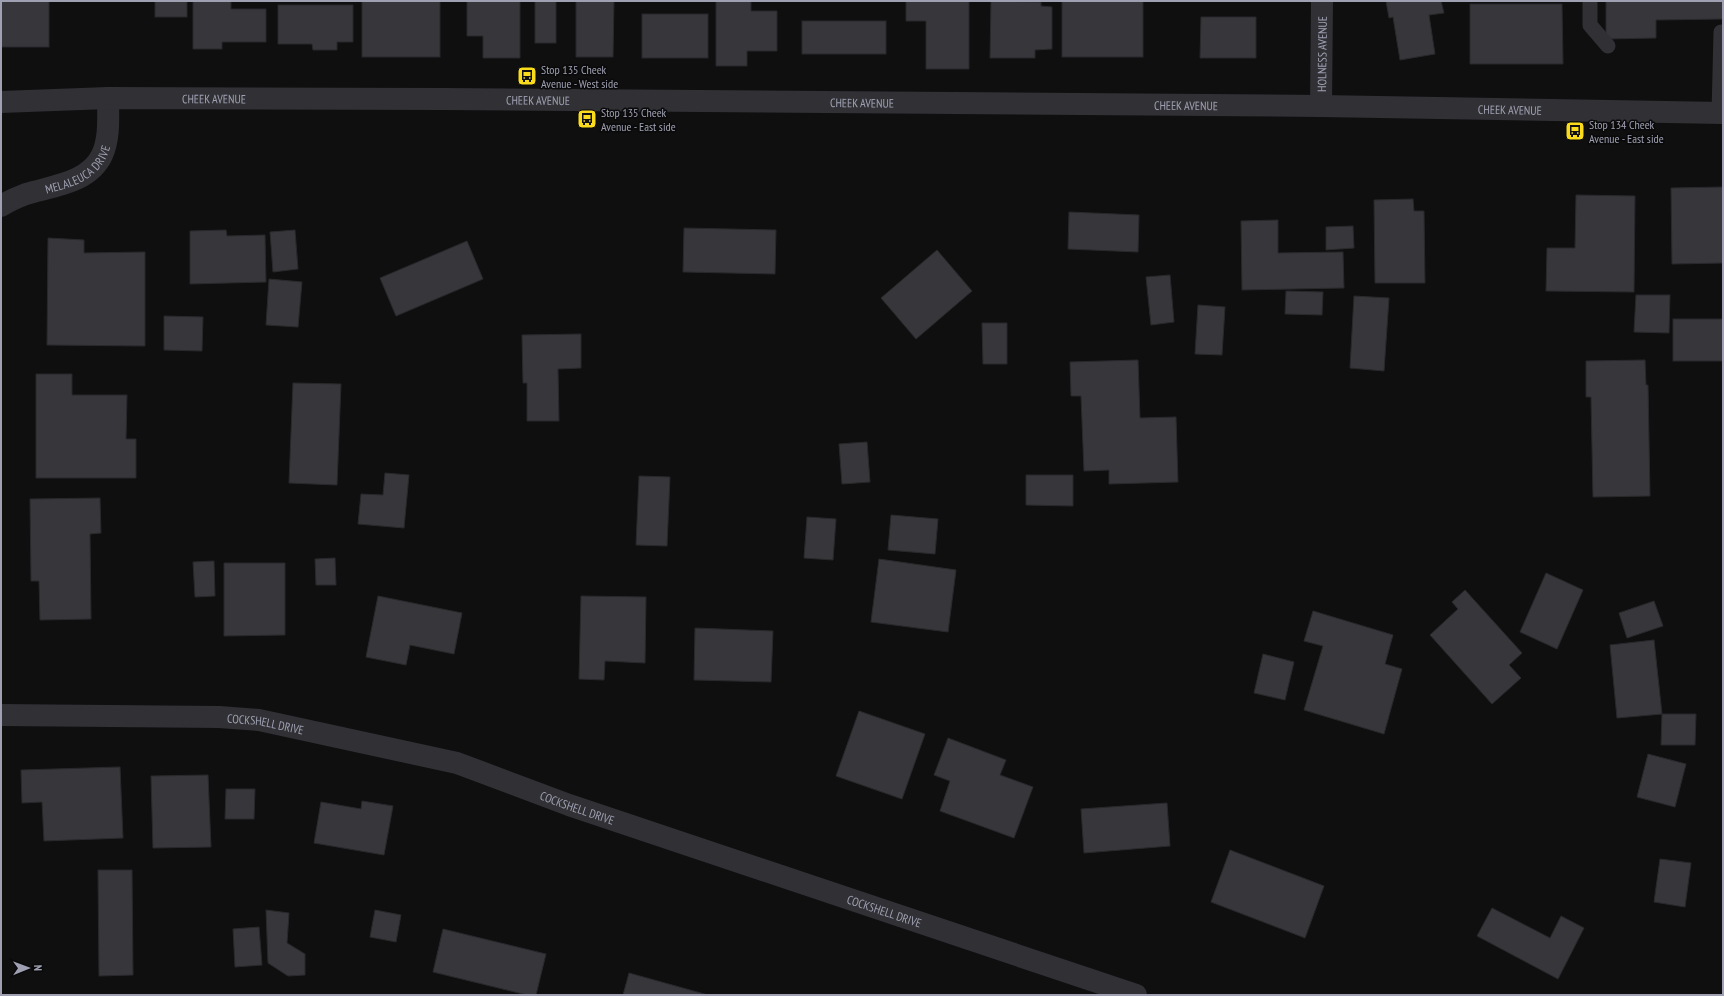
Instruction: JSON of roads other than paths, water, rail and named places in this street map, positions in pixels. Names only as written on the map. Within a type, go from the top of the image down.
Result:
[{"type":"street","name":"HOLNESS AVENUE","points":[[1321,106],[1322,1]]},
{"type":"street","name":"CHEEK AVENUE","points":[[1,102],[108,98],[1321,106],[1721,113]]},
{"type":"street","name":"MELALEUCA DRIVE","points":[[1,206],[24,195],[68,183],[89,171],[102,155],[108,132],[108,98]]},
{"type":"street","name":"COCKSHELL DRIVE","points":[[1,715],[219,717],[259,720],[457,763],[569,805],[1136,995]]},
{"type":"lane","points":[[1590,1],[1590,26],[1608,46]]},
{"type":"lane","points":[[1721,32],[1721,113]]},
{"type":"place","name":"Stop 135 Cheek Avenue - West side","points":[[527,76]]},
{"type":"place","name":"Stop 135 Cheek Avenue - East side","points":[[587,119]]},
{"type":"place","name":"Stop 134 Cheek Avenue - East side","points":[[1575,131]]}]
